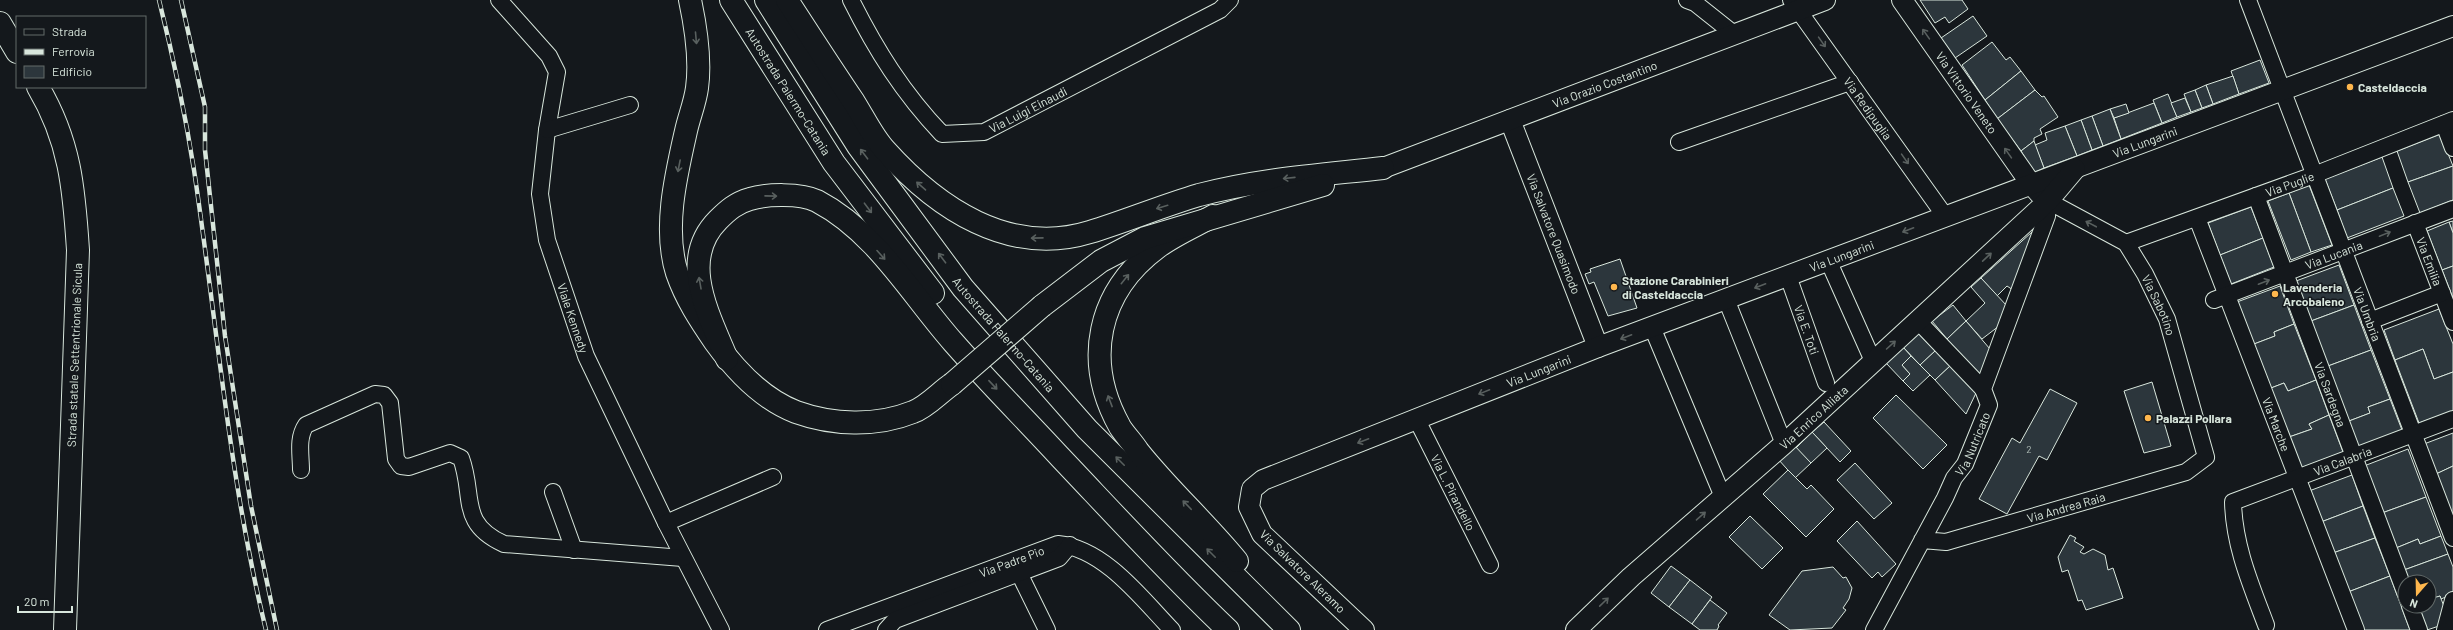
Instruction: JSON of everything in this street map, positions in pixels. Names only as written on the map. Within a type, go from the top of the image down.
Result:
[{"type":"main road","points":[[690,0],[698,56],[697,88],[674,192],[672,234],[677,272],[693,310],[727,359],[757,389],[787,408],[818,420],[850,424],[881,420],[914,412],[952,384],[1042,306],[1101,261],[1145,238],[1213,216],[1383,168]]},
{"type":"main road","name":"Autostrada Palermo-Catania","points":[[731,0],[834,163],[961,330],[1185,571],[1244,630]]},
{"type":"main road","name":"Autostrada Palermo-Catania","points":[[766,0],[858,146],[964,288],[1087,429],[1288,630]]},
{"type":"main road","points":[[787,0],[884,149],[920,186],[946,206],[974,222],[1000,232],[1032,239],[1088,233],[1199,195],[1251,183],[1383,168]]},
{"type":"main road","points":[[0,23],[16,50]]},
{"type":"main road","name":"Strada statale Settentrionale Sicula","points":[[39,88],[47,103],[68,157],[75,193],[77,236],[65,630]]},
{"type":"main road","points":[[727,359],[704,302],[699,276],[699,252],[707,232],[736,203],[761,196],[788,196],[815,200],[853,224],[905,281],[957,347],[1177,582],[1228,630]]},
{"type":"main road","points":[[1213,216],[1158,247],[1138,265],[1114,293],[1103,321],[1099,350],[1102,372],[1108,397],[1120,427],[1155,472],[1218,538],[1294,630]]},
{"type":"street","name":"Viale Kennedy","points":[[500,0],[549,56],[557,72],[547,130],[540,194],[547,240],[586,356],[683,558],[721,630]]},
{"type":"street","name":"Via Luigi Einaudi","points":[[851,0],[876,49],[918,109],[942,134],[984,132],[1220,10],[1230,0]]},
{"type":"street","points":[[1687,0],[1695,3],[1734,34]]},
{"type":"street","name":"Via Orazio Costantino","points":[[1383,168],[1734,34],[1795,5],[1825,0]]},
{"type":"street","name":"Via Vittorio Veneto","points":[[1902,0],[2031,184],[2048,201]]},
{"type":"street","name":"Via Umbria","points":[[2248,0],[2453,538]]},
{"type":"street","name":"Via Redipuglia","points":[[1795,5],[1945,216]]},
{"type":"street","name":"Via Lungarini","points":[[1249,507],[1252,489],[1263,480],[1598,347],[2076,167],[2282,92],[2453,26]]},
{"type":"street","points":[[1679,142],[1850,82]]},
{"type":"street","points":[[547,130],[630,105]]},
{"type":"street","name":"Via Salvatore Quasimodo","points":[[1510,120],[1598,347]]},
{"type":"street","points":[[2448,122],[2453,148]]},
{"type":"street","name":"Via Puglie","points":[[2126,243],[2314,175],[2448,122]]},
{"type":"street","name":"Via Enrico Alliata","points":[[1576,630],[1631,577],[1784,444],[2048,201],[2076,167]]},
{"type":"street","name":"Via Sardegna","points":[[2256,196],[2398,574]]},
{"type":"street","points":[[1918,321],[1983,389],[2047,216],[2048,201],[2126,243]]},
{"type":"street","name":"Via Lucania","points":[[2220,297],[2453,209]]},
{"type":"street","name":"Via Marche","points":[[2197,218],[2220,297],[2298,477],[2356,630]]},
{"type":"street","name":"Via Emilia","points":[[2415,223],[2453,322]]},
{"type":"street","name":"Via Sabotino","points":[[2126,243],[2145,274],[2167,319],[2206,457]]},
{"type":"street","points":[[1828,260],[1873,361]]},
{"type":"street","name":"Via E. Toti","points":[[1788,276],[1826,383]]},
{"type":"street","points":[[2370,321],[2442,293]]},
{"type":"street","points":[[1726,299],[1784,444]]},
{"type":"street","points":[[1652,327],[1723,498]]},
{"type":"street","name":"Via Nutricato","points":[[1874,630],[1954,478],[1965,464],[1989,405],[1983,389]]},
{"type":"street","points":[[301,470],[300,442],[302,431],[306,425],[375,394],[384,395],[390,403],[396,459],[401,466],[409,467],[450,453],[461,458],[465,468],[469,506],[478,526],[489,537],[504,544],[683,558]]},
{"type":"street","name":"Via Calabria","points":[[2266,625],[2242,560],[2233,525],[2233,502],[2453,419]]},
{"type":"street","name":"Via L. Pirandello","points":[[1417,420],[1490,565]]},
{"type":"street","name":"Via Andrea Raia","points":[[1922,540],[1946,542],[2186,472],[2206,457]]},
{"type":"street","points":[[666,523],[773,477]]},
{"type":"street","points":[[553,492],[574,550]]},
{"type":"street","name":"Via Salvatore Aleramo","points":[[1249,507],[1262,534],[1364,630]]},
{"type":"street","name":"Via Padre Pio","points":[[827,630],[1058,544],[1070,545]]},
{"type":"street","points":[[886,630],[895,620],[1059,558],[1070,545],[1117,572],[1172,630]]},
{"type":"street","points":[[1019,573],[1047,630]]},
{"type":"street","points":[[2445,630],[2453,600]]},
{"type":"street","points":[[2413,614],[2419,630]]},
{"type":"building","points":[[1920,0],[1962,0],[1968,9],[1949,23],[1945,17],[1935,23]]},
{"type":"building","points":[[1973,16],[1987,36],[1955,58],[1941,38]]},
{"type":"building","points":[[1992,42],[2006,60],[2010,57],[2021,71],[1985,100],[1962,65]]},
{"type":"building","points":[[2260,60],[2269,83],[2239,94],[2231,71]]},
{"type":"building","points":[[2021,71],[2035,90],[1997,119],[1985,100]]},
{"type":"building","points":[[2233,76],[2239,94],[2213,104],[2206,85]]},
{"type":"building","points":[[2206,85],[2213,104],[2202,108],[2195,90]]},
{"type":"building","points":[[2035,90],[2042,97],[2044,96],[2058,117],[2040,129],[2042,134],[2034,138],[2034,141],[2021,151],[1997,119]]},
{"type":"building","points":[[2195,90],[2202,108],[2191,112],[2184,94]]},
{"type":"building","points":[[2168,94],[2177,117],[2162,123],[2153,100]]},
{"type":"building","points":[[2185,98],[2191,112],[2177,117],[2171,103]]},
{"type":"building","points":[[2154,103],[2162,123],[2121,139],[2114,118]]},
{"type":"building","points":[[2126,104],[2129,113],[2114,118],[2110,109]]},
{"type":"building","points":[[2110,109],[2121,139],[2103,146],[2092,116]]},
{"type":"building","points":[[2092,116],[2103,146],[2092,150],[2081,120]]},
{"type":"building","points":[[2081,120],[2092,150],[2077,156],[2065,126]]},
{"type":"building","points":[[2065,126],[2077,156],[2044,168],[2035,145],[2047,140],[2045,133]]},
{"type":"building","points":[[2440,134],[2453,166],[2408,182],[2397,151]]},
{"type":"building","points":[[2034,141],[2044,168],[2034,173],[2021,151]]},
{"type":"building","points":[[2382,157],[2393,188],[2337,210],[2325,179]]},
{"type":"building","points":[[2453,166],[2453,200],[2420,213],[2408,182]]},
{"type":"building","points":[[2309,185],[2332,245],[2311,252],[2289,193]]},
{"type":"building","points":[[2393,188],[2404,216],[2347,238],[2337,210]]},
{"type":"building","points":[[2289,193],[2311,252],[2291,260],[2268,201]]},
{"type":"building","points":[[2251,207],[2263,238],[2220,255],[2208,223]]},
{"type":"building","points":[[2453,221],[2453,233],[2449,222]]},
{"type":"building","points":[[2449,222],[2453,233],[2453,266],[2442,270],[2427,231]]},
{"type":"building","points":[[2032,232],[2035,235],[2013,290],[2007,286],[1997,296],[1981,278]]},
{"type":"building","points":[[2263,238],[2274,267],[2231,284],[2220,255]]},
{"type":"building","points":[[1620,259],[1637,308],[1608,316],[1594,282],[1589,284],[1585,274],[1591,272],[1590,269]]},
{"type":"building","points":[[2339,265],[2354,305],[2311,321],[2296,281]]},
{"type":"building","points":[[2453,266],[2453,298],[2442,270]]},
{"type":"building","points":[[1981,278],[2007,306],[1999,326],[1982,339],[1966,321],[1985,303],[1971,287]]},
{"type":"building","points":[[2280,286],[2294,324],[2274,332],[2275,336],[2254,344],[2237,302]]},
{"type":"building","points":[[1953,305],[1966,321],[1947,339],[1932,321]]},
{"type":"building","points":[[2354,305],[2371,350],[2328,366],[2311,321]]},
{"type":"building","points":[[2439,309],[2453,344],[2453,372],[2434,379],[2423,349],[2395,360],[2384,330]]},
{"type":"building","points":[[1966,321],[1990,349],[1979,377],[1947,339]]},
{"type":"building","points":[[2294,324],[2316,380],[2288,391],[2284,383],[2271,388],[2254,344],[2275,336],[2274,332]]},
{"type":"building","points":[[1918,333],[1935,351],[1920,365],[1903,347]]},
{"type":"building","points":[[1903,347],[1911,356],[1902,365],[1910,374],[1903,381],[1886,363]]},
{"type":"building","points":[[2423,349],[2434,379],[2453,372],[2453,411],[2419,423],[2395,360]]},
{"type":"building","points":[[2371,350],[2390,399],[2368,407],[2370,413],[2349,421],[2328,366]]},
{"type":"building","points":[[1935,351],[1950,366],[1935,380],[1920,365]]},
{"type":"building","points":[[1911,356],[1930,375],[1913,391],[1903,381],[1910,374],[1902,365]]},
{"type":"building","points":[[1950,366],[1976,393],[1966,414],[1935,380]]},
{"type":"building","points":[[2316,380],[2329,415],[2309,424],[2312,429],[2289,437],[2271,388],[2284,383],[2288,391]]},
{"type":"building","name":"Palazzi Pollara","points":[[2152,382],[2171,446],[2144,453],[2124,391]]},
{"type":"building","points":[[2050,389],[2077,403],[2047,460],[2039,456],[2007,514],[1979,499],[2012,438],[2020,443]]},
{"type":"building","points":[[1896,395],[1947,445],[1923,469],[1873,418]]},
{"type":"building","points":[[2390,399],[2402,430],[2358,447],[2349,421],[2370,413],[2368,407]]},
{"type":"building","points":[[2329,415],[2343,452],[2301,468],[2289,437],[2312,429],[2309,424]]},
{"type":"building","points":[[1824,422],[1851,451],[1840,462],[1812,432]]},
{"type":"building","points":[[1812,432],[1827,448],[1811,463],[1796,448]]},
{"type":"building","points":[[2453,433],[2453,466],[2436,474],[2424,444]]},
{"type":"building","points":[[1793,444],[1811,463],[1795,478],[1778,459]]},
{"type":"building","points":[[2408,449],[2426,497],[2382,513],[2364,466]]},
{"type":"building","points":[[1855,463],[1892,503],[1874,519],[1837,480]]},
{"type":"building","points":[[2453,466],[2453,519],[2436,474]]},
{"type":"building","points":[[1788,470],[1807,489],[1811,485],[1834,509],[1806,537],[1763,494]]},
{"type":"building","points":[[2352,475],[2363,506],[2321,522],[2309,491]]},
{"type":"building","points":[[2426,497],[2441,536],[2420,544],[2418,539],[2396,548],[2382,513]]},
{"type":"building","points":[[2363,506],[2375,538],[2333,553],[2321,522]]},
{"type":"building","points":[[1750,516],[1783,548],[1762,569],[1729,537]]},
{"type":"building","points":[[1857,521],[1896,564],[1882,577],[1878,572],[1872,578],[1837,541]]},
{"type":"building","points":[[2070,535],[2076,538],[2074,541],[2084,547],[2080,552],[2084,554],[2093,549],[2105,555],[2108,570],[2113,568],[2123,598],[2086,610],[2082,600],[2078,601],[2068,570],[2062,572],[2058,557]]},
{"type":"building","points":[[2441,536],[2448,554],[2404,570],[2396,548],[2418,539],[2420,544]]},
{"type":"building","points":[[2375,538],[2390,576],[2348,592],[2333,553]]},
{"type":"building","points":[[2448,554],[2453,567],[2453,594],[2441,599],[2440,596],[2437,597],[2437,574],[2406,574],[2404,570]]},
{"type":"building","points":[[1671,566],[1690,580],[1669,607],[1651,593]]},
{"type":"building","points":[[1833,567],[1843,578],[1846,577],[1852,588],[1849,599],[1843,608],[1846,610],[1832,628],[1790,630],[1769,615],[1802,571]]},
{"type":"building","points":[[2390,576],[2397,595],[2397,614],[2404,614],[2410,630],[2362,630],[2348,592]]},
{"type":"building","points":[[1690,580],[1712,597],[1692,624],[1669,607]]},
{"type":"building","points":[[2440,596],[2445,609],[2439,626],[2427,630],[2421,614],[2437,614],[2437,597]]},
{"type":"building","points":[[1710,600],[1727,613],[1718,625],[1717,630],[1700,630],[1692,624]]},
{"type":"railway","points":[[159,0],[178,85],[194,170],[242,516],[266,630]]},
{"type":"railway","points":[[181,0],[205,107],[205,150],[225,336],[251,506],[277,630]]},
{"type":"place","name":"Casteldaccia","points":[[2350,87]]},
{"type":"place","name":"Stazione Carabinieri di Casteldaccia","points":[[1614,287]]},
{"type":"place","name":"Lavenderia Arcobaleno","points":[[2275,294]]},
{"type":"place","name":"Palazzi Pollara","points":[[2148,418]]}]
